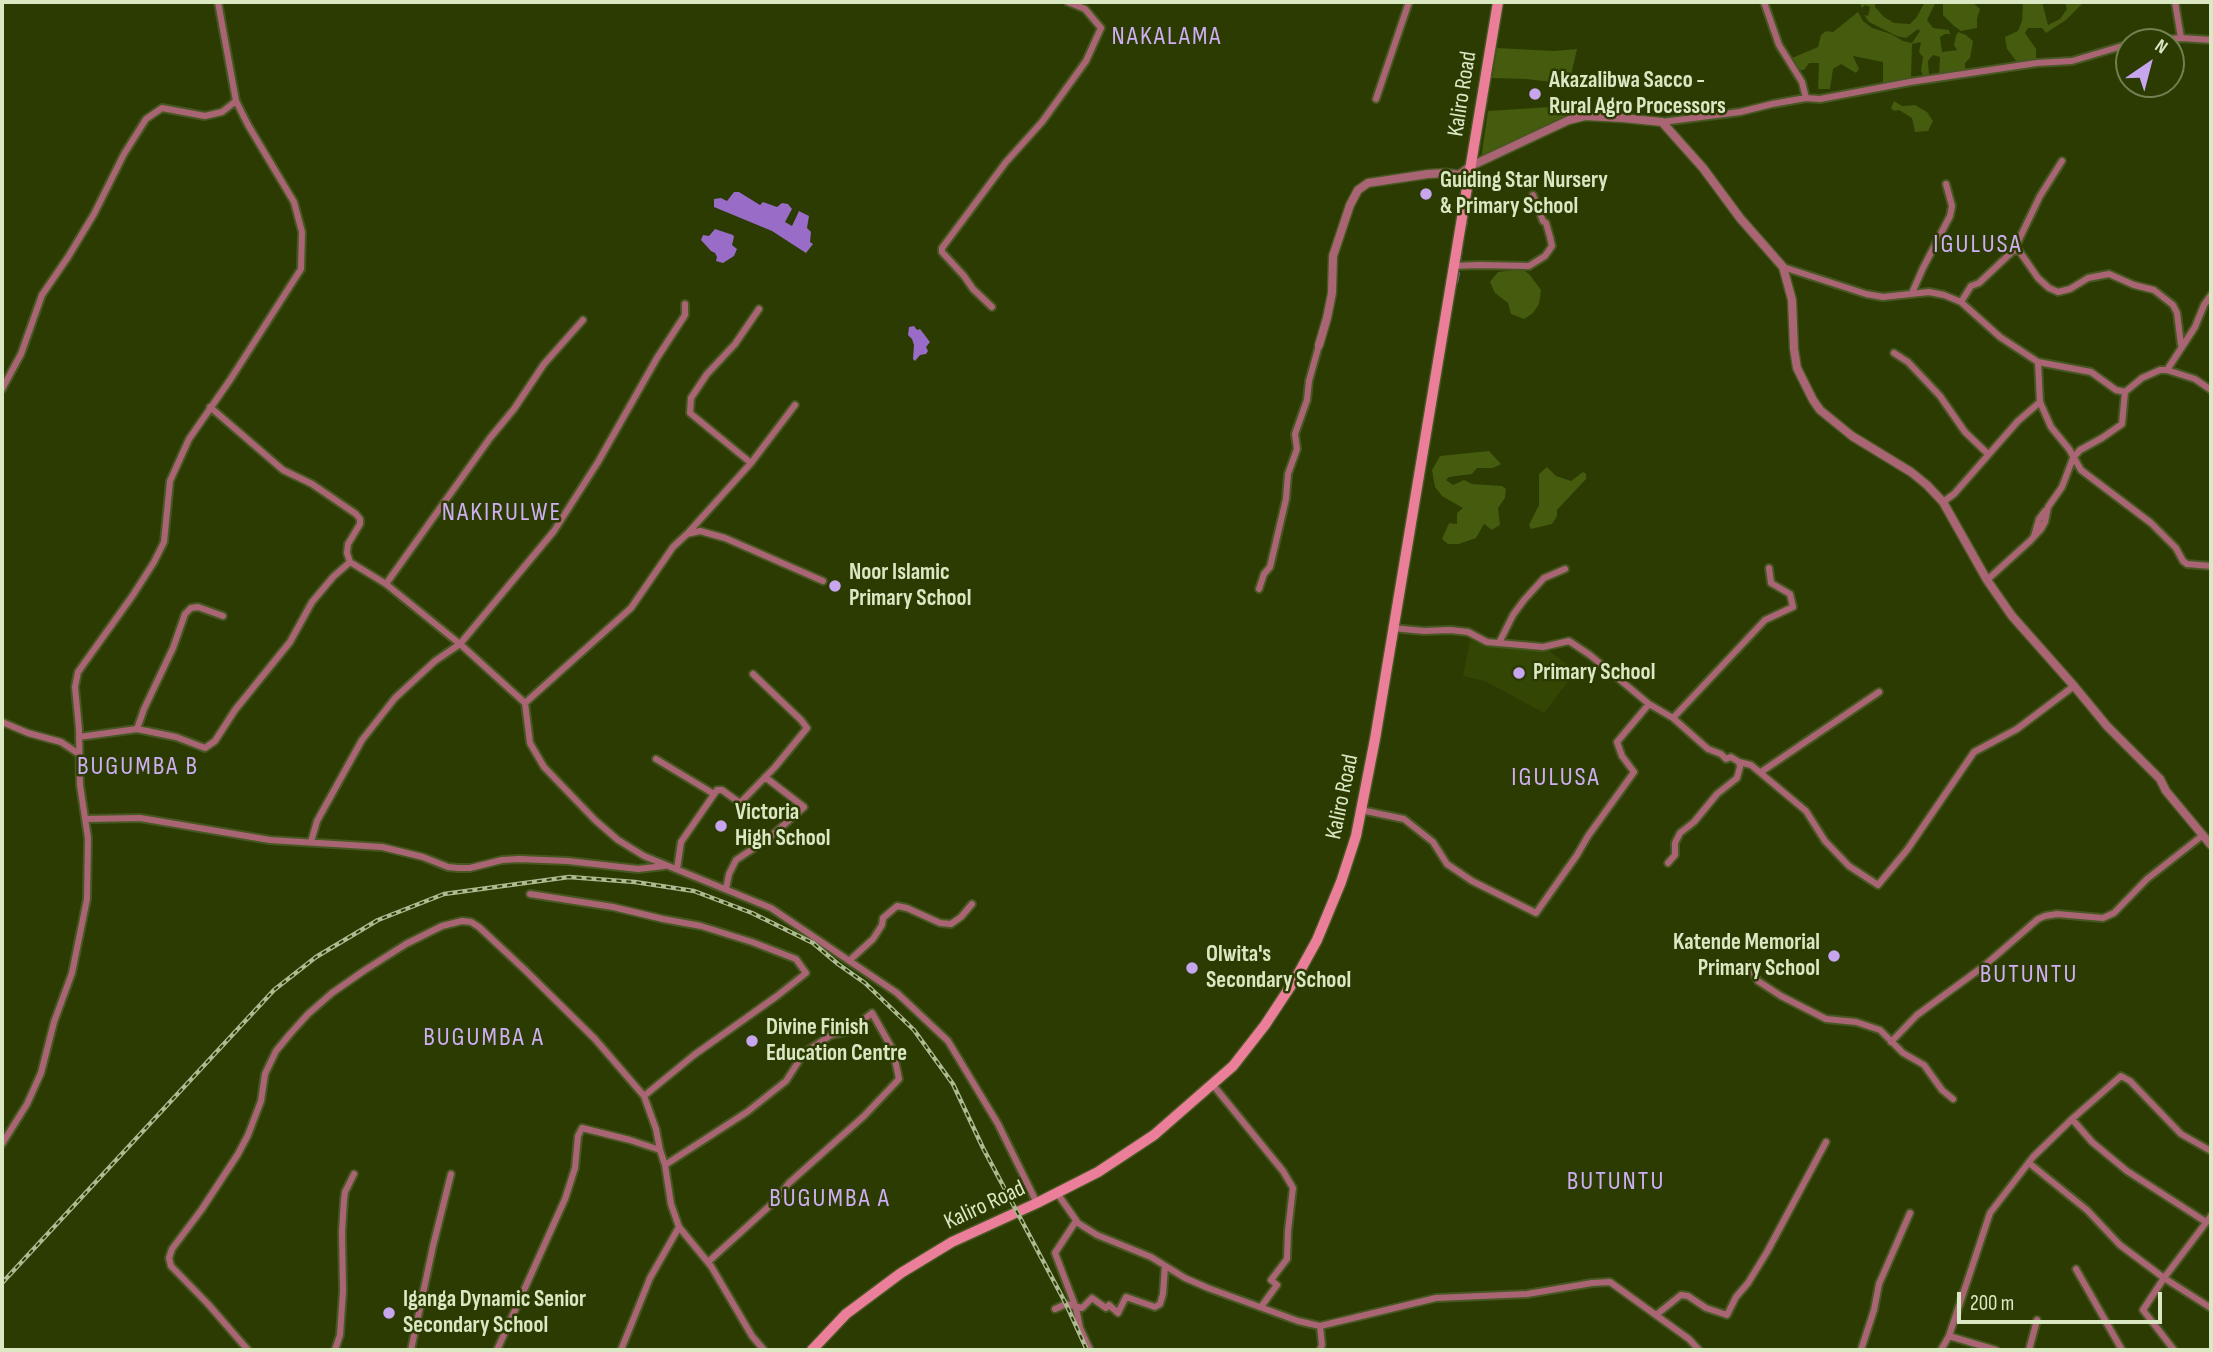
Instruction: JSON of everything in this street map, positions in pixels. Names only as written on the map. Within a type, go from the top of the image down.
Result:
[{"type":"main road","name":"Kaliro Road","points":[[812,1350],[846,1314],[901,1273],[952,1242],[1098,1172],[1154,1135],[1233,1066],[1265,1025],[1317,940],[1341,882],[1356,836],[1375,739],[1498,2]]},
{"type":"street","points":[[2,1144],[27,1104],[41,1073],[54,1022],[72,973],[88,899],[89,870],[80,785],[75,687],[78,672],[154,562],[164,542],[170,481],[190,439],[301,269],[302,232],[294,202],[236,101],[218,2]]},
{"type":"street","points":[[992,307],[973,289],[942,252],[942,248],[1006,162],[1042,122],[1086,61],[1101,28],[1085,9],[1068,2]]},
{"type":"street","points":[[1376,99],[1409,2]]},
{"type":"street","points":[[1764,2],[1779,45],[1802,82],[1806,98]]},
{"type":"street","points":[[2175,2],[2179,28]]},
{"type":"street","points":[[2185,38],[2211,40]]},
{"type":"street","points":[[1259,589],[1269,567],[1286,499],[1288,474],[1297,449],[1295,434],[1307,400],[1309,381],[1330,306],[1333,256],[1350,205],[1358,190],[1368,183],[1446,173],[1459,176],[1471,166],[1569,120],[1585,116],[1661,122],[1740,112],[1806,98],[1820,99],[1910,82],[2037,63],[2072,61],[2115,48]]},
{"type":"street","points":[[2,389],[21,354],[42,295],[94,214],[124,154],[146,118],[162,108],[205,116],[222,112],[236,101]]},
{"type":"street","points":[[1661,122],[1701,165],[1726,200],[1783,267],[1792,300],[1797,368],[1812,400],[1852,436],[1911,472],[1943,502],[1987,580],[2012,616],[2106,726],[2160,779],[2166,791],[2211,845]]},
{"type":"street","points":[[1961,302],[1971,286],[1979,283],[2014,250],[2040,196],[2062,161]]},
{"type":"street","points":[[1912,293],[1950,216],[1952,206],[1946,184]]},
{"type":"street","points":[[1453,266],[1529,266],[1545,256],[1552,246],[1546,223],[1533,195]]},
{"type":"street","points":[[2014,250],[2020,252],[2038,278],[2058,292],[2070,289],[2088,278],[2109,274],[2154,290],[2173,305],[2181,345]]},
{"type":"street","points":[[1783,267],[1883,297],[1929,292],[1944,295],[1961,302],[2000,337],[2038,362],[2091,372],[2116,390],[2125,392]]},
{"type":"street","points":[[2167,370],[2211,295]]},
{"type":"street","points":[[311,842],[317,821],[362,740],[395,698],[435,661],[460,644],[554,531],[685,315],[685,304]]},
{"type":"street","points":[[751,463],[690,413],[691,398],[735,344],[759,309]]},
{"type":"street","points":[[386,584],[490,438],[514,409],[544,363],[583,320]]},
{"type":"street","points":[[1894,353],[1908,362],[1940,396],[1965,432],[1988,454]]},
{"type":"street","points":[[2038,362],[2040,402],[2051,426],[2081,470],[2151,523],[2176,548],[2187,564],[2211,566]]},
{"type":"street","points":[[1987,580],[2034,538],[2045,522],[2048,507],[2062,487],[2073,458],[2080,450],[2122,424],[2125,392],[2142,378],[2160,370],[2194,379],[2211,390]]},
{"type":"street","points":[[1943,502],[1954,494],[2018,421],[2040,402]]},
{"type":"street","points":[[525,703],[631,608],[673,547],[751,463],[795,405]]},
{"type":"street","points":[[210,407],[283,470],[312,484],[356,514],[360,524],[348,544],[350,562],[386,584],[460,644],[525,703],[530,743],[544,767],[618,840],[644,856],[771,908],[897,993],[948,1041],[998,1124],[1037,1203]]},
{"type":"street","points":[[687,534],[700,531],[726,538],[823,581]]},
{"type":"street","points":[[79,737],[137,729],[176,737],[205,748],[215,741],[243,699],[290,642],[312,602],[350,562]]},
{"type":"street","points":[[1673,718],[1766,620],[1793,607],[1790,594],[1770,583],[1769,568]]},
{"type":"street","points":[[1499,643],[1524,600],[1544,578],[1565,569]]},
{"type":"street","points":[[137,729],[185,614],[191,608],[198,607],[223,615]]},
{"type":"street","points":[[1392,628],[1468,632],[1487,642],[1543,647],[1569,641],[1590,654],[1649,704],[1673,718],[1708,749],[1726,759],[1731,757],[1762,772],[1781,792],[1806,811],[1825,841],[1849,866],[1878,885],[1907,850],[1974,752],[2017,729],[2074,686]]},
{"type":"street","points":[[677,869],[681,842],[717,790],[722,790],[740,803],[807,728],[753,674]]},
{"type":"street","points":[[1762,772],[1880,692]]},
{"type":"street","points":[[1361,810],[1404,819],[1433,842],[1447,864],[1472,881],[1536,913],[1634,772],[1622,756],[1618,742],[1649,704]]},
{"type":"street","points":[[2,722],[28,733],[61,741],[79,754]]},
{"type":"street","points":[[656,759],[714,794]]},
{"type":"street","points":[[1668,863],[1675,855],[1675,843],[1680,833],[1694,822],[1717,794],[1737,778],[1739,762]]},
{"type":"street","points":[[726,888],[736,860],[769,838],[804,807],[765,777]]},
{"type":"street","points":[[85,819],[139,818],[235,836],[382,847],[458,868],[519,859],[568,861],[638,869],[667,865]]},
{"type":"street","points":[[1891,1042],[1917,1014],[1984,966],[2038,919],[2057,914],[2103,918],[2114,913],[2147,880],[2203,835]]},
{"type":"street","points":[[530,894],[613,906],[701,926],[752,942],[796,960],[806,973],[694,1055],[644,1096]]},
{"type":"street","points":[[850,960],[873,939],[882,925],[883,918],[897,906],[916,911],[940,923],[951,924],[972,904]]},
{"type":"street","points":[[248,1350],[171,1266],[169,1258],[172,1249],[202,1209],[248,1135],[261,1101],[265,1074],[276,1051],[308,1014],[332,993],[406,944],[442,926],[462,921],[471,922],[525,970],[595,1038],[644,1096],[652,1113],[665,1164],[671,1204],[679,1227],[708,1262],[752,1336],[764,1350]]},
{"type":"street","points":[[1749,965],[1758,981],[1826,1019],[1856,1022],[1880,1031],[1903,1053],[1924,1065],[1942,1090],[1953,1099]]},
{"type":"street","points":[[665,1164],[769,1095],[786,1081],[804,1053],[831,1035],[849,1031],[872,1013],[893,1050],[898,1079],[864,1116],[789,1183],[775,1201],[708,1262]]},
{"type":"street","points":[[1941,1350],[1949,1336],[1990,1213],[2033,1157],[2121,1076],[2130,1081],[2181,1134],[2211,1151]]},
{"type":"street","points":[[1213,1085],[1283,1171],[1293,1188],[1287,1259],[1271,1280],[1278,1285],[1261,1307]]},
{"type":"street","points":[[2072,1119],[2092,1142],[2127,1171],[2209,1219],[2143,1310],[2174,1350]]},
{"type":"street","points":[[497,1350],[565,1199],[575,1168],[578,1136],[582,1128],[660,1150]]},
{"type":"street","points":[[1656,1315],[1681,1295],[1727,1315],[1767,1252],[1826,1142]]},
{"type":"street","points":[[2029,1163],[2087,1210],[2120,1245],[2211,1308]]},
{"type":"street","points":[[335,1350],[340,1335],[343,1291],[344,1200],[354,1174]]},
{"type":"street","points":[[411,1350],[451,1174]]},
{"type":"street","points":[[1056,1193],[1076,1221],[1087,1230],[1151,1258],[1208,1289],[1298,1321],[1320,1326],[1436,1298],[1527,1294],[1610,1282],[1689,1339],[1699,1350]]},
{"type":"street","points":[[1861,1350],[1879,1284],[1910,1213]]},
{"type":"street","points":[[1076,1221],[1055,1253],[1090,1350]]},
{"type":"street","points":[[621,1350],[650,1278],[679,1227]]},
{"type":"street","points":[[1055,1309],[1066,1304],[1082,1308],[1092,1298],[1106,1308],[1109,1305],[1118,1312],[1126,1297],[1155,1307],[1160,1304],[1163,1294],[1164,1266]]},
{"type":"street","points":[[2076,1269],[2122,1350]]},
{"type":"street","points":[[2029,1350],[2037,1320]]},
{"type":"street","points":[[1320,1326],[1320,1350]]},
{"type":"street","points":[[1949,1336],[1996,1350]]},
{"type":"shaded area","points":[[1859,2],[1875,2],[1875,7],[1884,17],[1894,23],[1910,24],[1925,2],[1936,2],[1927,20],[1933,28],[1949,30],[1950,34],[1940,37],[1942,52],[1957,50],[1954,45],[1958,32],[1966,35],[1973,41],[1965,68],[1972,71],[1939,77],[1940,57],[1933,55],[1928,61],[1929,75],[1924,77],[1921,71],[1923,57],[1919,52],[1921,42],[1912,44],[1911,80],[1883,85],[1883,62],[1853,56],[1859,69],[1856,73],[1841,64],[1833,69],[1830,89],[1818,89],[1819,63],[1809,63],[1804,70],[1796,70],[1792,66],[1792,58],[1818,47],[1821,35],[1826,31],[1833,32],[1858,12],[1863,21],[1872,28],[1903,41],[1912,43],[1920,31],[1918,29],[1906,38],[1897,36],[1869,22],[1864,15],[1868,16],[1870,7],[1865,5],[1862,8]]},
{"type":"shaded area","points":[[1943,2],[1972,2],[1980,9],[1977,28],[1961,31],[1954,26],[1943,15]]},
{"type":"shaded area","points":[[2023,2],[2042,2],[2048,25],[2060,19],[2067,9],[2065,2],[2084,2],[2066,20],[2046,33],[2042,28],[2028,28],[2025,33],[2036,49],[2036,64],[2020,66],[2007,49],[2005,37],[2018,31],[2022,21]]},
{"type":"shaded area","points":[[1497,48],[1554,51],[1577,49],[1569,84],[1492,78]]},
{"type":"shaded area","points":[[1894,101],[1902,106],[1915,105],[1927,112],[1933,121],[1928,131],[1915,132],[1912,118],[1891,108]]},
{"type":"shaded area","points":[[1566,106],[1563,123],[1481,159],[1488,111]]},
{"type":"shaded area","points":[[734,192],[739,192],[760,205],[763,202],[777,207],[782,203],[788,204],[792,209],[785,222],[792,226],[799,211],[809,216],[807,228],[811,232],[810,242],[813,244],[806,253],[772,231],[714,207],[714,199],[727,201]]},
{"type":"shaded area","points":[[715,229],[733,235],[732,245],[737,249],[734,256],[723,263],[716,261],[715,253],[701,240],[703,235],[709,236]]},
{"type":"shaded area","points":[[1525,271],[1541,290],[1539,304],[1533,313],[1524,319],[1511,314],[1508,303],[1495,293],[1490,282],[1498,272]]},
{"type":"shaded area","points":[[914,326],[917,330],[920,329],[930,342],[926,347],[926,354],[920,355],[915,361],[914,345],[908,335],[909,327]]},
{"type":"shaded area","points":[[1489,451],[1501,464],[1493,468],[1477,468],[1472,474],[1449,477],[1446,480],[1453,485],[1464,480],[1472,484],[1502,486],[1506,489],[1505,498],[1498,508],[1500,525],[1492,530],[1484,524],[1476,538],[1459,544],[1448,544],[1442,539],[1449,523],[1457,524],[1457,513],[1463,508],[1442,496],[1435,487],[1432,470],[1440,456]]},
{"type":"shaded area","points":[[1547,467],[1556,476],[1571,481],[1583,472],[1586,479],[1557,510],[1552,524],[1531,529],[1529,525],[1539,505],[1539,474]]},
{"type":"shaded area","name":"Primary School","points":[[1470,640],[1486,645],[1547,649],[1576,671],[1544,713],[1485,681],[1463,676]]},
{"type":"waterway","points":[[1463,238],[1467,222]]},
{"type":"waterway","points":[[1460,262],[1462,250]]},
{"type":"waterway","points":[[1457,283],[1459,273]]},
{"type":"railway","points":[[2,1283],[274,990],[316,957],[378,920],[444,894],[569,877],[635,882],[694,891],[752,913],[813,943],[865,983],[914,1030],[953,1084],[1087,1350]]},
{"type":"place","name":"Akazalibwa Sacco - Rural Agro Processors","points":[[1535,94]]},
{"type":"place","name":"Guiding Star Nursery & Primary School","points":[[1426,194]]},
{"type":"place","name":"Noor Islamic Primary School","points":[[835,586]]},
{"type":"place","name":"Primary School","points":[[1519,673]]},
{"type":"place","name":"Victoria High School","points":[[721,826]]},
{"type":"place","name":"Katende Memorial Primary School","points":[[1834,956]]},
{"type":"place","name":"Olwita's Secondary School","points":[[1192,968]]},
{"type":"place","name":"Divine Finish Education Centre","points":[[752,1041]]},
{"type":"place","name":"Iganga Dynamic Senior Secondary School","points":[[389,1313]]},
{"type":"district","name":"NAKALAMA","points":[[1167,37]]},
{"type":"district","name":"IGULUSA","points":[[1978,245]]},
{"type":"district","name":"NAKIRULWE","points":[[502,513]]},
{"type":"district","name":"BUGUMBA B","points":[[138,767]]},
{"type":"district","name":"IGULUSA","points":[[1556,778]]},
{"type":"district","name":"BUTUNTU","points":[[2029,975]]},
{"type":"district","name":"BUGUMBA A","points":[[484,1038]]},
{"type":"district","name":"BUTUNTU","points":[[1616,1182]]},
{"type":"district","name":"BUGUMBA A","points":[[830,1199]]}]
